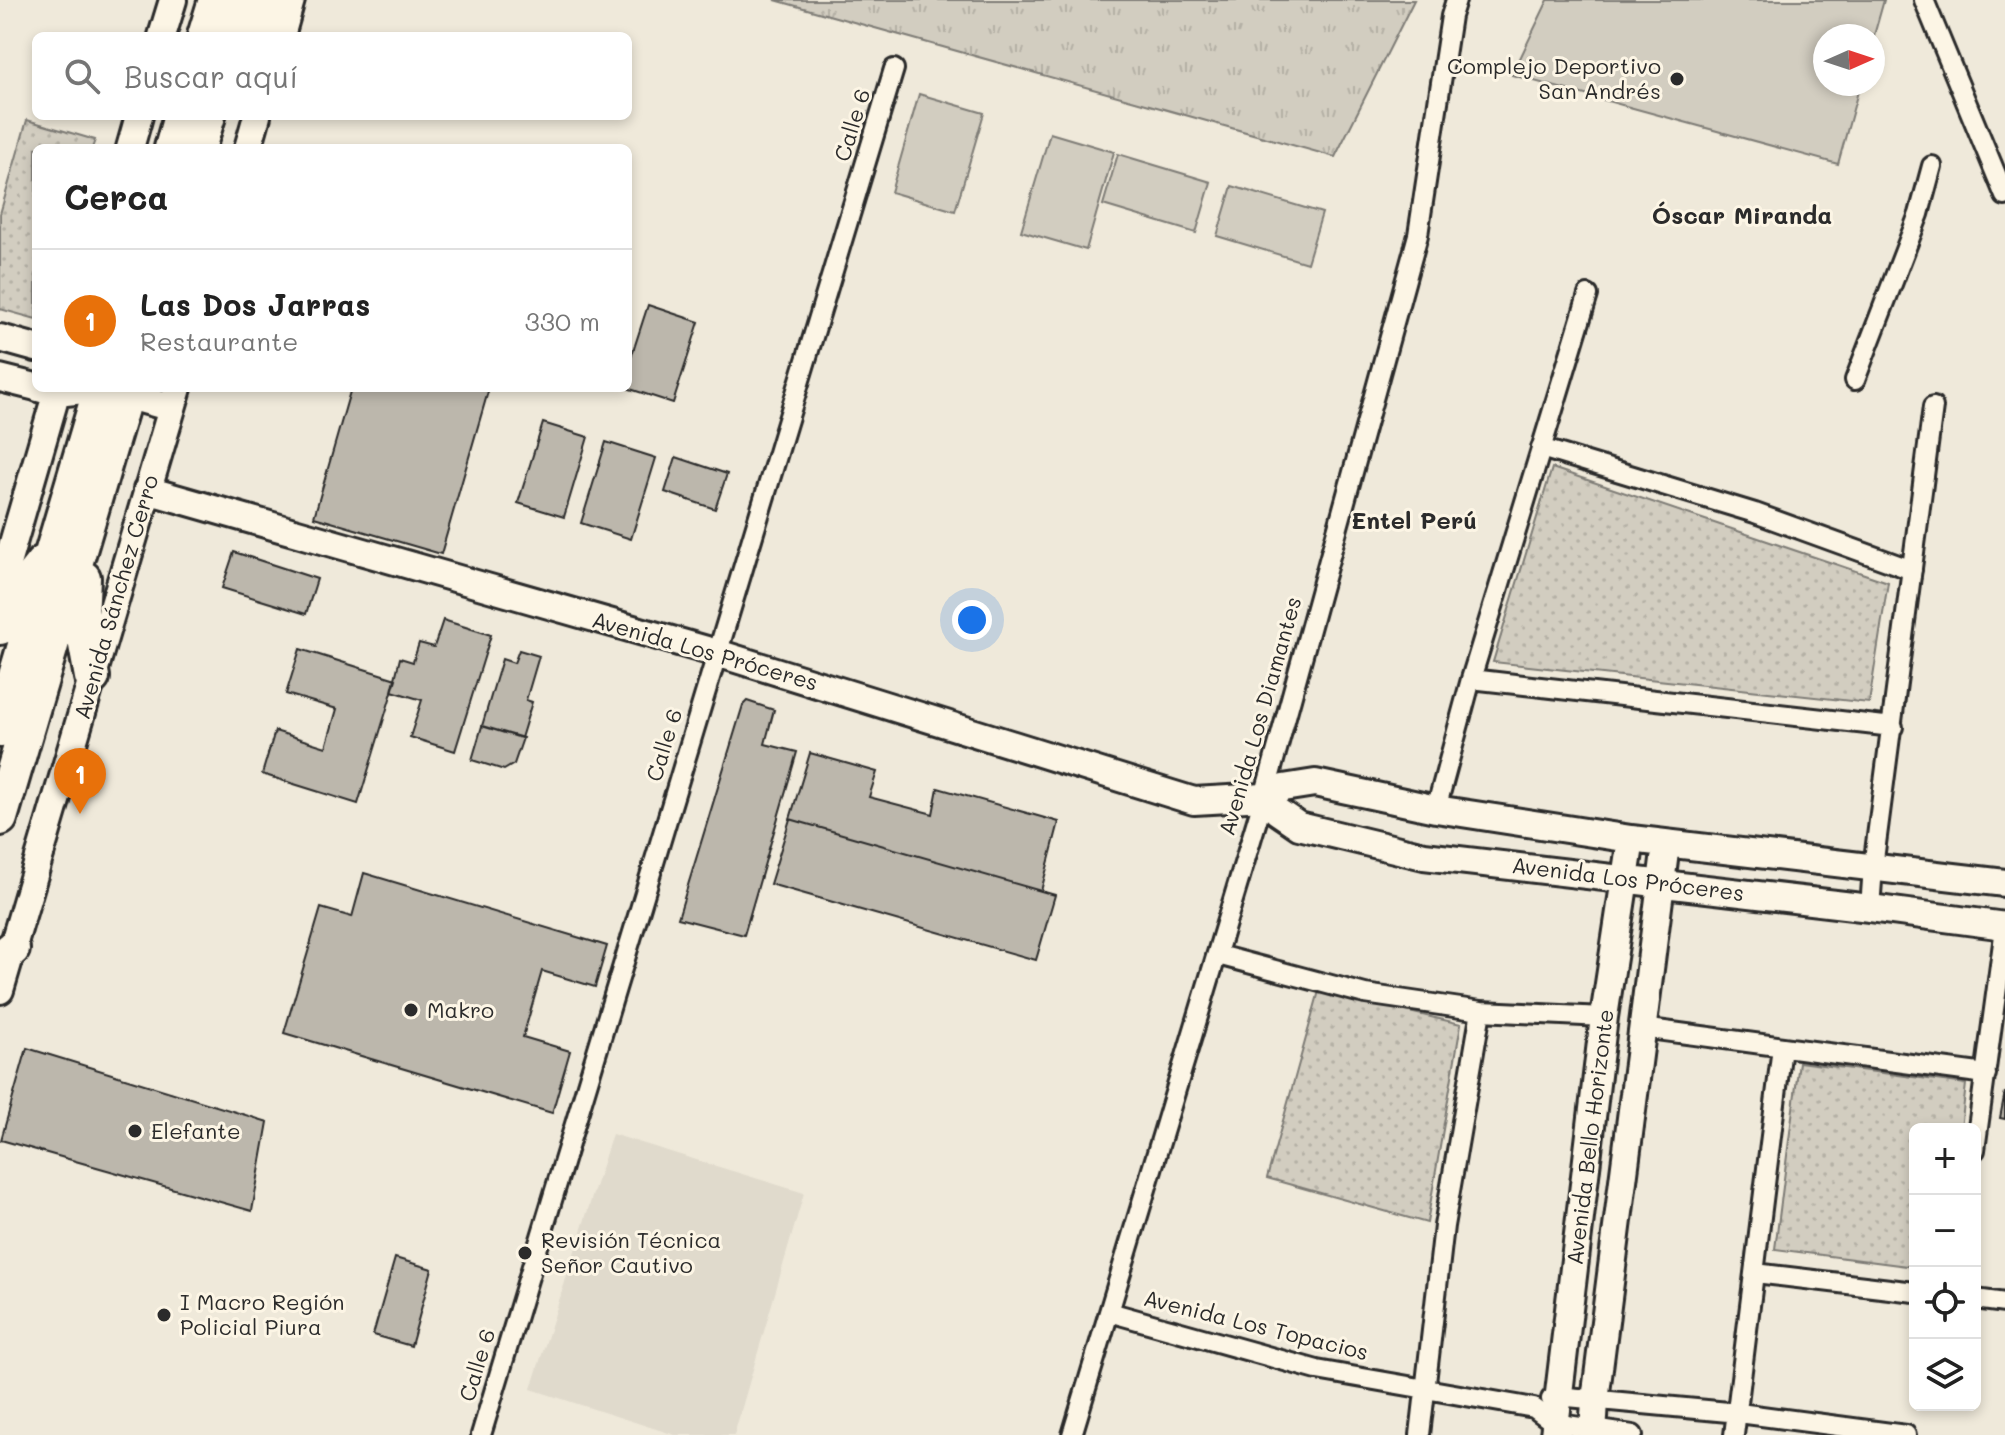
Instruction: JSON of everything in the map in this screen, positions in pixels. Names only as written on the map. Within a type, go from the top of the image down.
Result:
[{"type":"highway","points":[[206,32],[216,0]]},
{"type":"highway","points":[[232,32],[242,0]]},
{"type":"highway","points":[[251,32],[272,8],[275,0]]},
{"type":"highway","points":[[155,120],[158,144]]},
{"type":"highway","points":[[173,144],[180,120]]},
{"type":"highway","points":[[199,144],[207,120]]},
{"type":"highway","points":[[0,730],[53,550],[112,392]]},
{"type":"highway","points":[[0,818],[88,522],[113,392]]},
{"type":"highway","points":[[88,522],[81,618],[92,677]]},
{"type":"highway","points":[[0,627],[12,602],[53,550]]},
{"type":"street","points":[[163,32],[173,0]]},
{"type":"street","points":[[282,32],[291,0]]},
{"type":"street","name":"Avenida Los Diamantes","points":[[1072,1435],[1264,797],[1418,235],[1456,0]]},
{"type":"street","points":[[1924,0],[2005,196]]},
{"type":"street","name":"Calle 6","points":[[481,1435],[894,69]]},
{"type":"street","points":[[131,144],[138,120]]},
{"type":"street","points":[[249,144],[256,120]]},
{"type":"street","points":[[1855,380],[1919,214],[1932,166]]},
{"type":"street","points":[[1436,809],[1471,679],[1588,295]]},
{"type":"street","points":[[0,338],[32,347]]},
{"type":"street","points":[[0,378],[32,385]]},
{"type":"street","points":[[0,588],[46,392]]},
{"type":"street","points":[[128,392],[175,398]]},
{"type":"street","name":"Avenida Sánchez Cerro","points":[[0,990],[6,954],[175,398]]},
{"type":"street","points":[[1870,908],[1933,407]]},
{"type":"street","points":[[1541,448],[1755,513],[1912,570]]},
{"type":"street","name":"Avenida Los Próceres","points":[[147,490],[717,653],[1194,801],[1264,797],[1283,788],[1315,783],[1436,809],[1631,839],[2005,883]]},
{"type":"street","points":[[1471,679],[1893,727]]},
{"type":"street","name":"Avenida Los Próceres","points":[[1264,797],[1277,811],[1299,826],[1424,856],[1625,878],[2005,927]]},
{"type":"street","name":"Avenida Bello Horizonte","points":[[1550,1416],[1631,839]]},
{"type":"street","name":"Avenida Bello Horizonte","points":[[1594,1432],[1595,1400],[1666,844]]},
{"type":"street","points":[[1979,1123],[2005,927]]},
{"type":"street","points":[[1218,955],[1365,994],[1481,1011],[1604,1017]]},
{"type":"street","points":[[1420,1435],[1444,1226],[1481,1011]]},
{"type":"street","points":[[1642,1028],[1986,1074]]},
{"type":"street","points":[[1734,1435],[1782,1047]]},
{"type":"street","points":[[1755,1273],[1909,1291]]},
{"type":"street","points":[[1981,1300],[2005,1303]]},
{"type":"street","name":"Avenida Los Topacios","points":[[1109,1312],[1317,1370],[1424,1388],[1550,1416],[1594,1432],[1633,1435]]},
{"type":"street","name":"Avenida Los Topacios","points":[[1550,1416],[1595,1400],[1739,1413],[1906,1435]]},
{"type":"shaded area","points":[[612,1134],[804,1193],[734,1435],[675,1435],[531,1389]]},
{"type":"green space","points":[[775,0],[1414,0],[1335,157]]},
{"type":"green space","name":"Complejo Deportivo San Andrés","points":[[1548,0],[1884,0],[1877,24],[1813,24],[1813,96],[1857,96],[1838,164],[1512,75]]},
{"type":"green space","points":[[919,94],[984,113],[955,211],[891,192]]},
{"type":"green space","points":[[27,120],[95,140],[94,144],[32,144],[32,318],[0,309],[0,214]]},
{"type":"green space","points":[[1050,133],[1114,152],[1086,250],[1021,231]]},
{"type":"green space","points":[[1118,154],[1211,182],[1196,233],[1103,205]]},
{"type":"green space","points":[[1232,186],[1322,213],[1307,263],[1217,236]]},
{"type":"green space","points":[[1552,468],[1888,582],[1869,703],[1493,662]]},
{"type":"green space","points":[[1319,991],[1461,1024],[1427,1223],[1267,1178]]},
{"type":"green space","points":[[1799,1062],[1966,1084],[1962,1123],[1909,1123],[1909,1266],[1775,1249]]},
{"type":"building","points":[[648,305],[699,322],[673,403],[632,390],[632,355]]},
{"type":"building","points":[[350,392],[488,392],[441,554],[314,517]]},
{"type":"building","points":[[543,423],[588,437],[564,517],[518,503]]},
{"type":"building","points":[[606,442],[656,458],[631,539],[581,523]]},
{"type":"building","points":[[676,457],[727,474],[715,509],[665,492]]},
{"type":"building","points":[[234,552],[317,579],[306,614],[222,588]]},
{"type":"building","points":[[443,620],[491,635],[455,751],[410,737],[422,700],[392,691],[400,658],[413,662],[419,643],[434,647]]},
{"type":"building","points":[[300,649],[396,679],[358,804],[262,774],[275,731],[326,747],[337,709],[286,694]]},
{"type":"building","points":[[519,650],[539,656],[526,700],[532,702],[521,738],[482,726],[502,659],[514,663]]},
{"type":"building","points":[[747,701],[774,710],[765,744],[797,752],[744,935],[678,918],[743,705]]},
{"type":"building","points":[[482,726],[523,738],[514,764],[504,770],[472,760]]},
{"type":"building","points":[[810,753],[877,772],[869,797],[933,814],[938,788],[1059,822],[1041,891],[790,819]]},
{"type":"building","points":[[790,819],[1055,895],[1036,960],[770,884]]},
{"type":"building","name":"Makro","points":[[364,873],[607,946],[595,987],[542,971],[523,1037],[570,1051],[552,1113],[284,1033],[321,908],[352,917]]},
{"type":"building","name":"Elefante","points":[[27,1048],[268,1122],[252,1211],[1,1140]]},
{"type":"building","points":[[2005,1092],[2005,1119],[2000,1118]]},
{"type":"building","points":[[395,1258],[432,1269],[411,1346],[373,1335]]},
{"type":"place","name":"Complejo Deportivo San Andrés","points":[[1677,79]]},
{"type":"place","name":"Las Dos Jarras","points":[[80,814]]},
{"type":"place","name":"Makro","points":[[411,1010]]},
{"type":"place","name":"Elefante","points":[[135,1131]]},
{"type":"place","name":"Revisión Técnica Señor Cautivo","points":[[525,1253]]},
{"type":"place","name":"I Macro Región Policial Piura","points":[[164,1315]]},
{"type":"district","name":"Óscar Miranda","points":[[1742,216]]},
{"type":"district","name":"Entel Perú","points":[[1414,521]]}]
